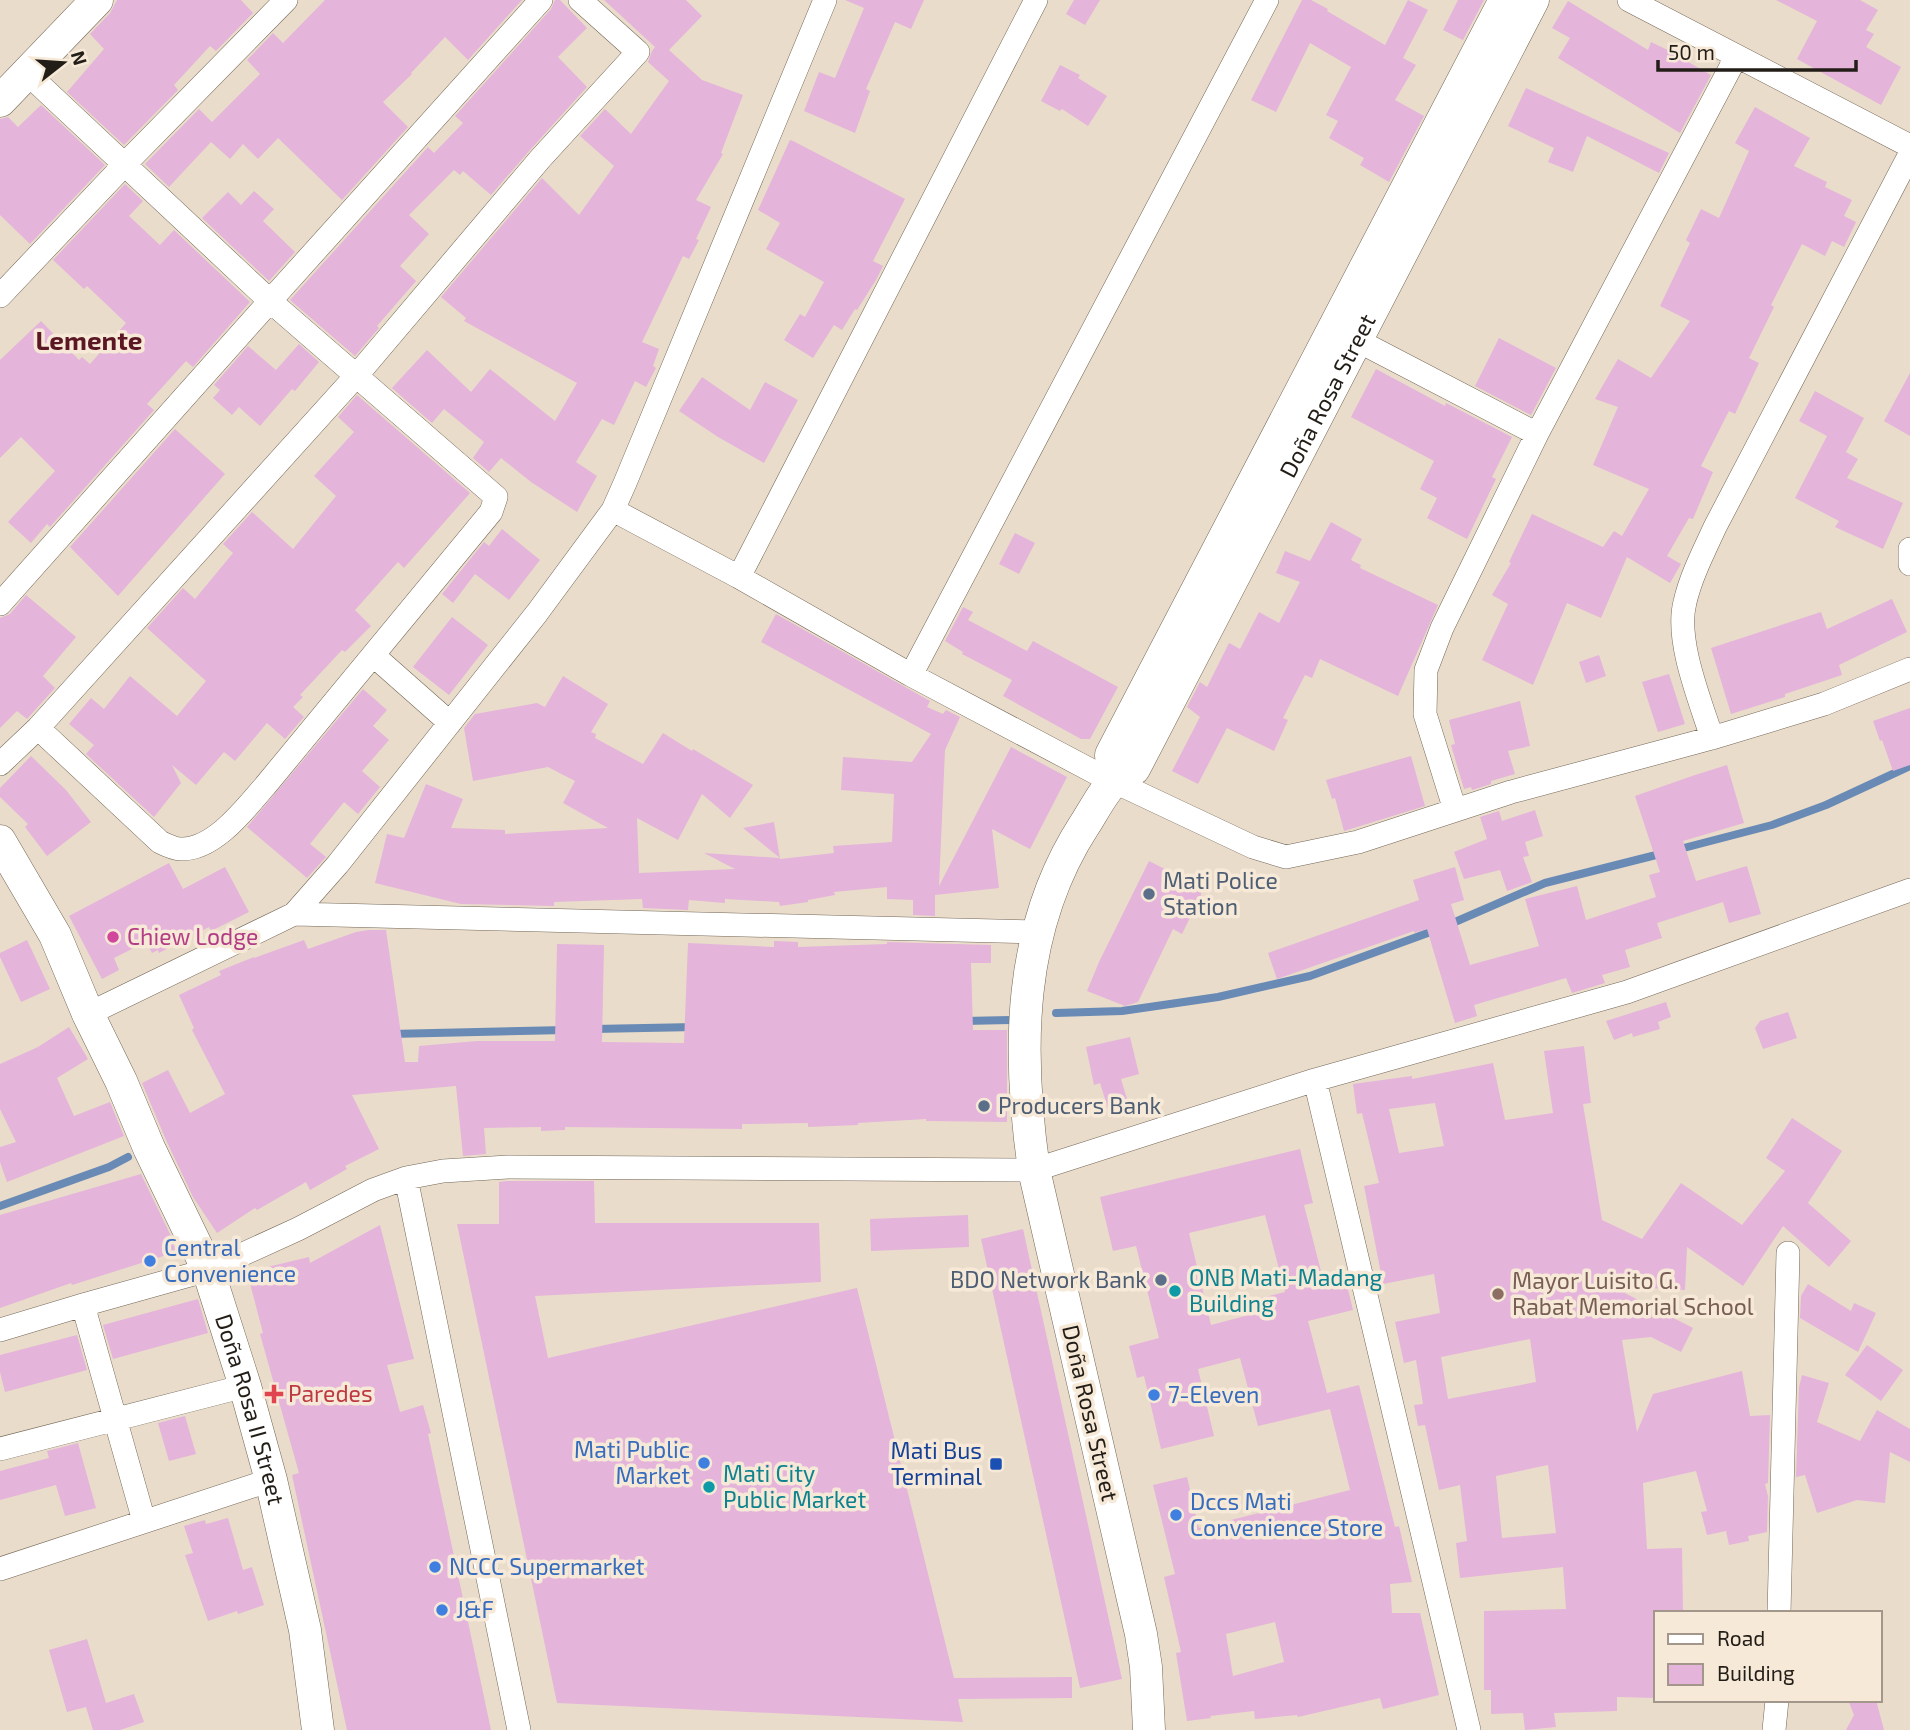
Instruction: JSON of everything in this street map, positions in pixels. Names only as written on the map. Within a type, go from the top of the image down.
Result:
[{"type":"street","points":[[38,727],[160,842],[178,849],[193,848],[233,822],[265,786],[491,512],[496,498],[270,301],[125,164],[10,83],[97,0]]},
{"type":"street","points":[[0,296],[286,0]]},
{"type":"street","points":[[0,604],[541,0]]},
{"type":"street","points":[[0,764],[38,727],[357,375],[540,159],[638,52],[580,0]]},
{"type":"street","points":[[88,1014],[293,914],[338,864],[450,723],[537,613],[613,510],[825,0]]},
{"type":"street","points":[[739,577],[1036,0]]},
{"type":"street","points":[[911,675],[1267,0]]},
{"type":"street","name":"Doña Rosa Street","points":[[1149,1730],[1146,1667],[1141,1634],[1034,1170],[1027,1098],[1026,1028],[1028,982],[1037,932],[1063,864],[1078,835],[1113,781],[1134,769],[1346,335],[1505,0]]},
{"type":"street","name":"Doña Rosa Street","points":[[1346,335],[1532,0]]},
{"type":"street","points":[[1629,0],[1910,146]]},
{"type":"street","points":[[1455,810],[1425,714],[1426,670],[1442,628],[1537,434],[1736,57]]},
{"type":"street","points":[[1712,738],[1683,637],[1684,604],[1715,527],[1910,154]]},
{"type":"street","points":[[1346,335],[1537,434]]},
{"type":"street","points":[[613,510],[739,577],[911,675],[1113,781],[1253,847],[1286,857],[1358,842],[1511,792],[1712,738],[1824,704],[1910,669]]},
{"type":"street","points":[[1910,549],[1910,564]]},
{"type":"street","points":[[373,655],[450,723]]},
{"type":"street","name":"Doña Rosa II Street","points":[[0,841],[55,935],[149,1148],[208,1270],[245,1386],[271,1480],[305,1630],[318,1730]]},
{"type":"street","points":[[0,1330],[208,1270],[298,1229],[373,1190],[406,1178],[443,1171],[508,1167],[1034,1170],[1315,1080],[1627,992],[1910,890]]},
{"type":"street","points":[[293,914],[1037,932]]},
{"type":"street","points":[[1315,1080],[1469,1730]]},
{"type":"street","points":[[406,1178],[519,1730]]},
{"type":"street","points":[[1779,1611],[1788,1253]]},
{"type":"street","points":[[83,1305],[144,1521]]},
{"type":"street","points":[[0,1450],[245,1386]]},
{"type":"street","points":[[0,1569],[271,1480]]},
{"type":"street","points":[[1774,1730],[1777,1702]]},
{"type":"building","points":[[117,0],[241,0],[253,13],[216,51],[210,46],[174,85],[178,90],[124,145],[67,92],[104,49],[90,34],[110,13]]},
{"type":"building","points":[[325,0],[522,0],[468,60],[445,37],[383,102],[408,127],[342,200],[278,138],[258,159],[243,144],[230,159],[211,142],[169,187],[145,164],[199,109],[212,122],[260,74],[247,60],[273,33],[283,43]]},
{"type":"building","points":[[555,0],[560,0],[587,28],[558,57],[587,87],[491,195],[463,171],[460,175],[454,170],[409,215],[429,234],[400,266],[416,281],[355,356],[290,300],[428,147],[434,153],[463,123],[455,116],[551,9]]},
{"type":"building","points":[[604,0],[686,0],[702,16],[669,50],[702,80],[743,95],[721,153],[723,154],[696,200],[711,207],[696,239],[699,240],[689,259],[683,256],[642,342],[659,349],[653,366],[656,368],[646,387],[635,381],[614,425],[602,419],[576,462],[597,476],[577,512],[531,482],[501,458],[489,472],[473,458],[484,442],[444,409],[432,423],[392,388],[427,350],[471,392],[490,369],[555,421],[577,383],[464,321],[466,318],[441,297],[542,178],[579,215],[614,166],[580,136],[605,109],[631,134],[669,81],[648,62],[655,47]]},
{"type":"building","points":[[845,0],[924,0],[911,29],[895,22],[866,89],[870,91],[855,133],[804,111],[819,72],[835,78],[864,8]]},
{"type":"building","points":[[1074,0],[1100,0],[1085,25],[1066,14]]},
{"type":"building","points":[[1302,0],[1311,0],[1328,9],[1327,11],[1385,45],[1408,0],[1428,10],[1403,58],[1416,65],[1395,100],[1424,116],[1389,182],[1360,165],[1364,158],[1329,138],[1338,121],[1326,115],[1351,67],[1310,43],[1276,112],[1251,100]]},
{"type":"building","points":[[1458,0],[1484,0],[1463,40],[1443,30]]},
{"type":"building","points":[[1776,0],[1860,0],[1878,10],[1866,30],[1874,34],[1866,47],[1901,67],[1881,105],[1797,59],[1817,21]]},
{"type":"building","points":[[1568,1],[1648,50],[1651,42],[1711,75],[1680,133],[1558,58],[1570,38],[1552,28]]},
{"type":"building","points":[[1060,65],[1080,75],[1078,78],[1107,96],[1088,126],[1062,109],[1060,111],[1041,101]]},
{"type":"building","points":[[1526,88],[1669,153],[1659,173],[1587,136],[1573,172],[1548,162],[1554,148],[1508,126]]},
{"type":"building","points":[[41,105],[105,165],[30,244],[0,215],[0,119],[8,117],[18,127]]},
{"type":"building","points":[[1755,107],[1810,138],[1794,166],[1827,182],[1825,187],[1852,200],[1844,216],[1856,222],[1844,247],[1832,241],[1825,256],[1802,244],[1771,305],[1774,307],[1749,358],[1759,363],[1735,414],[1729,411],[1701,466],[1713,472],[1693,519],[1689,518],[1667,556],[1681,564],[1670,583],[1627,557],[1601,618],[1567,603],[1533,685],[1482,660],[1508,604],[1492,595],[1511,563],[1509,562],[1532,514],[1603,547],[1614,531],[1622,536],[1649,489],[1593,465],[1618,407],[1595,399],[1618,359],[1651,378],[1690,321],[1660,306],[1690,243],[1686,240],[1701,209],[1719,218],[1749,151],[1735,143]]},
{"type":"building","points":[[790,140],[905,199],[873,261],[883,266],[876,280],[842,330],[834,325],[813,358],[784,340],[800,314],[805,317],[824,282],[766,249],[780,223],[758,210]]},
{"type":"building","points":[[125,184],[143,201],[129,216],[160,245],[174,230],[250,302],[193,367],[186,361],[147,404],[154,410],[50,527],[47,524],[31,543],[8,522],[55,471],[21,437],[0,458],[0,360],[41,321],[79,360],[82,357],[90,364],[126,323],[87,286],[84,289],[53,260]]},
{"type":"building","points":[[254,191],[274,209],[263,221],[295,252],[269,281],[202,218],[228,192],[241,205]]},
{"type":"building","points":[[1499,338],[1556,368],[1531,415],[1475,386]]},
{"type":"building","points":[[299,344],[319,362],[260,426],[239,407],[232,415],[213,398],[220,390],[214,385],[248,346],[276,370]]},
{"type":"building","points":[[1376,369],[1445,406],[1446,403],[1512,437],[1492,477],[1496,479],[1467,539],[1427,518],[1437,498],[1420,489],[1434,461],[1351,417]]},
{"type":"building","points":[[1910,373],[1910,436],[1884,421]]},
{"type":"building","points":[[702,377],[750,410],[765,382],[798,400],[764,463],[679,411]]},
{"type":"building","points":[[1815,391],[1864,418],[1846,452],[1858,459],[1847,478],[1903,503],[1883,549],[1835,527],[1839,521],[1795,498],[1827,436],[1799,421]]},
{"type":"building","points":[[357,395],[470,493],[404,568],[398,562],[355,610],[371,626],[345,652],[342,650],[300,695],[303,697],[293,707],[304,717],[285,739],[267,723],[235,761],[224,752],[196,785],[172,765],[181,783],[154,817],[86,754],[94,745],[69,724],[91,698],[104,709],[130,676],[177,716],[206,681],[147,628],[183,588],[195,599],[233,553],[223,544],[252,512],[293,549],[336,496],[314,476],[354,432],[338,417]]},
{"type":"building","points":[[175,429],[225,474],[118,596],[70,547]]},
{"type":"building","points":[[1331,522],[1362,539],[1351,560],[1361,565],[1360,568],[1438,605],[1398,696],[1320,659],[1312,678],[1305,675],[1283,718],[1288,720],[1274,751],[1227,728],[1198,784],[1172,771],[1200,717],[1187,707],[1200,682],[1207,687],[1229,643],[1240,649],[1259,612],[1279,623],[1300,582],[1276,573],[1285,551],[1310,561]]},
{"type":"building","points":[[502,529],[540,560],[509,600],[475,574],[453,603],[442,594],[484,542],[489,546]]},
{"type":"building","points":[[1015,533],[1035,543],[1019,574],[999,564]]},
{"type":"building","points":[[26,595],[76,637],[43,676],[55,688],[27,719],[17,711],[0,728],[0,618],[10,614]]},
{"type":"building","points":[[1892,599],[1907,632],[1839,665],[1842,675],[1731,714],[1711,648],[1821,612],[1827,629]]},
{"type":"building","points":[[963,607],[973,612],[968,620],[1027,651],[1033,641],[1118,687],[1090,739],[1081,739],[1003,696],[1012,680],[962,654],[963,652],[945,641]]},
{"type":"building","points":[[776,614],[930,701],[927,707],[943,714],[946,710],[960,717],[945,750],[939,886],[1011,747],[1067,777],[1030,849],[992,829],[999,888],[935,895],[935,916],[913,915],[913,900],[887,899],[887,887],[834,892],[835,895],[780,906],[779,902],[725,899],[725,903],[689,900],[688,910],[643,908],[642,899],[554,902],[554,906],[461,904],[375,883],[387,834],[404,838],[426,784],[463,799],[451,828],[505,830],[505,834],[608,828],[563,803],[575,781],[548,767],[473,781],[464,728],[475,714],[537,703],[545,707],[563,676],[608,704],[591,732],[596,734],[595,738],[643,764],[663,733],[753,785],[730,818],[702,794],[678,840],[637,818],[639,873],[735,869],[704,853],[780,859],[834,853],[833,846],[892,842],[894,794],[841,790],[843,757],[912,762],[931,734],[761,642]]},
{"type":"building","points":[[452,617],[488,645],[449,695],[413,667]]},
{"type":"building","points":[[1599,655],[1606,676],[1586,683],[1579,662]]},
{"type":"building","points":[[1669,674],[1685,724],[1658,732],[1642,682]]},
{"type":"building","points":[[363,689],[387,710],[373,726],[389,740],[362,771],[380,787],[358,814],[344,802],[310,844],[326,857],[307,878],[247,827]]},
{"type":"building","points":[[1520,701],[1530,746],[1508,751],[1515,774],[1472,790],[1471,787],[1464,789],[1451,745],[1455,744],[1449,720]]},
{"type":"building","points":[[1910,708],[1910,765],[1893,771],[1873,721]]},
{"type":"building","points":[[31,756],[66,790],[91,822],[47,856],[25,827],[28,824],[0,797],[0,788]]},
{"type":"building","points":[[1411,756],[1425,806],[1344,831],[1335,798],[1332,799],[1326,780]]},
{"type":"building","points":[[1727,765],[1744,823],[1683,841],[1696,881],[1747,866],[1761,914],[1729,923],[1723,902],[1657,923],[1662,938],[1625,950],[1630,967],[1602,975],[1605,983],[1572,993],[1566,978],[1474,1005],[1477,1016],[1455,1023],[1427,929],[1414,931],[1277,979],[1268,953],[1419,900],[1413,880],[1455,867],[1464,900],[1451,904],[1470,965],[1539,946],[1525,899],[1577,886],[1586,920],[1656,897],[1649,875],[1660,872],[1635,796]]},
{"type":"building","points":[[1535,810],[1543,836],[1525,842],[1529,856],[1523,857],[1532,882],[1507,891],[1500,870],[1464,879],[1454,852],[1487,839],[1480,817],[1499,811],[1502,821]]},
{"type":"building","points":[[774,822],[780,858],[743,828]]},
{"type":"building","points":[[1149,861],[1201,887],[1201,895],[1182,934],[1173,929],[1138,1002],[1125,1006],[1087,991]]},
{"type":"building","points":[[169,863],[183,889],[225,867],[249,912],[211,931],[209,927],[159,953],[158,950],[152,953],[146,942],[114,958],[119,970],[102,979],[69,916]]},
{"type":"building","points":[[369,930],[386,930],[405,1062],[418,1062],[419,1046],[477,1041],[555,1041],[557,944],[604,945],[602,1042],[684,1043],[688,943],[774,947],[774,941],[798,942],[798,947],[887,942],[991,945],[991,963],[971,963],[973,1030],[1007,1030],[1007,1122],[926,1119],[808,1127],[808,1123],[742,1124],[742,1129],[565,1127],[565,1130],[541,1131],[541,1127],[484,1128],[486,1154],[463,1156],[456,1086],[352,1095],[379,1149],[345,1166],[347,1169],[310,1190],[306,1182],[257,1210],[255,1208],[217,1233],[193,1197],[142,1083],[168,1070],[190,1113],[225,1094],[192,1030],[194,1028],[179,995],[221,975],[219,971],[254,957],[304,940],[308,949]]},
{"type":"building","points":[[27,940],[50,989],[21,1002],[0,953]]},
{"type":"building","points":[[1666,1002],[1671,1017],[1658,1022],[1660,1029],[1633,1037],[1632,1033],[1614,1040],[1606,1021]]},
{"type":"building","points":[[1788,1012],[1797,1038],[1763,1049],[1755,1028],[1760,1021]]},
{"type":"building","points":[[69,1027],[88,1059],[57,1078],[74,1116],[110,1102],[124,1136],[7,1182],[0,1162],[0,1147],[16,1142],[0,1109],[0,1064],[38,1047]]},
{"type":"building","points":[[1130,1037],[1139,1074],[1121,1079],[1131,1112],[1111,1118],[1100,1083],[1094,1085],[1086,1047]]},
{"type":"building","points":[[1584,1046],[1591,1103],[1583,1104],[1602,1220],[1642,1239],[1681,1183],[1742,1225],[1785,1171],[1766,1158],[1792,1118],[1842,1151],[1808,1203],[1851,1241],[1829,1267],[1783,1226],[1743,1286],[1687,1247],[1685,1290],[1611,1286],[1693,1328],[1681,1352],[1651,1337],[1622,1340],[1637,1432],[1653,1394],[1742,1371],[1750,1416],[1770,1415],[1768,1483],[1765,1484],[1768,1496],[1767,1532],[1748,1536],[1749,1541],[1729,1545],[1726,1531],[1707,1535],[1701,1512],[1707,1511],[1696,1471],[1643,1483],[1647,1549],[1682,1548],[1683,1611],[1654,1611],[1654,1698],[1617,1697],[1617,1711],[1554,1713],[1556,1727],[1525,1730],[1523,1713],[1491,1714],[1491,1690],[1484,1690],[1484,1611],[1566,1609],[1563,1567],[1460,1578],[1456,1543],[1467,1541],[1460,1485],[1439,1490],[1425,1425],[1418,1426],[1414,1405],[1423,1404],[1416,1360],[1404,1363],[1395,1322],[1440,1313],[1434,1274],[1383,1284],[1364,1186],[1379,1183],[1362,1113],[1357,1114],[1353,1084],[1412,1076],[1412,1079],[1493,1063],[1505,1120],[1553,1113],[1544,1051]],"holes":[[[1435,1103],[1444,1146],[1399,1153],[1389,1109]],[[1530,1339],[1536,1382],[1448,1399],[1441,1357]],[[1548,1465],[1556,1533],[1502,1538],[1496,1476]]]},
{"type":"building","points":[[1300,1149],[1313,1203],[1304,1205],[1324,1283],[1345,1277],[1353,1310],[1308,1321],[1327,1393],[1359,1385],[1395,1527],[1399,1526],[1412,1582],[1390,1584],[1392,1613],[1420,1613],[1439,1695],[1383,1709],[1380,1698],[1298,1717],[1255,1719],[1254,1711],[1187,1721],[1176,1653],[1181,1652],[1164,1577],[1175,1574],[1153,1485],[1187,1477],[1199,1528],[1350,1490],[1330,1409],[1258,1426],[1240,1358],[1198,1369],[1214,1436],[1161,1449],[1144,1376],[1137,1378],[1129,1346],[1159,1338],[1136,1246],[1113,1251],[1100,1197]],"holes":[[[1265,1215],[1285,1292],[1261,1298],[1264,1311],[1211,1325],[1189,1233]],[[1275,1622],[1284,1662],[1233,1676],[1226,1634]]]},
{"type":"building","points":[[141,1174],[176,1252],[72,1285],[71,1283],[0,1308],[0,1215]]},
{"type":"building","name":"Mati Public Market","points":[[594,1181],[595,1223],[819,1223],[821,1282],[535,1296],[548,1358],[857,1288],[954,1678],[1072,1677],[1072,1698],[958,1699],[963,1722],[557,1703],[457,1224],[499,1224],[499,1182]]},
{"type":"building","points":[[968,1215],[969,1247],[871,1251],[870,1219]]},
{"type":"building","points":[[380,1225],[414,1359],[387,1365],[400,1412],[423,1405],[431,1433],[428,1434],[491,1730],[347,1730],[292,1475],[299,1473],[260,1334],[263,1333],[247,1272],[309,1257],[310,1263]]},
{"type":"building","points":[[1023,1229],[1122,1679],[1080,1688],[981,1239]]},
{"type":"building","points":[[1808,1284],[1851,1311],[1854,1303],[1876,1313],[1858,1352],[1800,1318],[1801,1296]]},
{"type":"building","points":[[198,1299],[208,1333],[113,1359],[103,1325]]},
{"type":"building","points":[[77,1335],[87,1370],[5,1392],[0,1372],[0,1355]]},
{"type":"building","points":[[1867,1345],[1903,1370],[1881,1401],[1845,1375]]},
{"type":"building","points":[[1802,1375],[1829,1383],[1817,1422],[1860,1441],[1877,1410],[1910,1429],[1910,1462],[1890,1452],[1885,1503],[1857,1500],[1817,1513],[1805,1475],[1796,1477],[1799,1387]]},
{"type":"building","points":[[185,1416],[196,1454],[169,1461],[158,1423]]},
{"type":"building","points":[[78,1443],[96,1508],[65,1516],[56,1485],[0,1500],[0,1471],[49,1458],[47,1451]]},
{"type":"building","points":[[228,1518],[243,1570],[252,1567],[264,1605],[208,1621],[185,1555],[193,1553],[184,1526],[205,1520],[206,1524]]},
{"type":"building","points":[[87,1639],[106,1703],[134,1694],[144,1722],[120,1730],[93,1730],[86,1707],[67,1712],[49,1650]]},
{"type":"building","points":[[1849,1702],[1877,1702],[1884,1730],[1846,1730],[1854,1715]]},
{"type":"waterway","points":[[1676,850],[1772,825],[1826,805],[1910,766]]},
{"type":"waterway","points":[[1448,925],[1545,883],[1664,853]]},
{"type":"waterway","points":[[1056,1013],[1122,1011],[1218,997],[1310,976],[1436,930]]},
{"type":"waterway","points":[[964,1021],[1010,1020]]},
{"type":"waterway","points":[[593,1029],[696,1027]]},
{"type":"waterway","points":[[390,1034],[566,1030]]},
{"type":"waterway","points":[[0,1206],[109,1167],[128,1157]]},
{"type":"place","name":"Mati Police Station","points":[[1149,894]]},
{"type":"place","name":"Chiew Lodge","points":[[113,937]]},
{"type":"place","name":"Producers Bank","points":[[984,1106]]},
{"type":"place","name":"Central Convenience","points":[[150,1261]]},
{"type":"place","name":"BDO Network Bank","points":[[1161,1280]]},
{"type":"place","name":"ONB Mati-Madang Building","points":[[1175,1291]]},
{"type":"place","name":"Mayor Luisito G. Rabat Memorial School","points":[[1498,1294]]},
{"type":"place","name":"Paredes","points":[[274,1394]]},
{"type":"place","name":"7-Eleven","points":[[1154,1395]]},
{"type":"place","name":"Mati Public Market","points":[[704,1463]]},
{"type":"place","name":"Mati Bus Terminal","points":[[996,1464]]},
{"type":"place","name":"Mati City Public Market","points":[[709,1487]]},
{"type":"place","name":"Dccs Mati Convenience Store","points":[[1176,1515]]},
{"type":"place","name":"NCCC Supermarket","points":[[435,1567]]},
{"type":"place","name":"J&F","points":[[442,1610]]},
{"type":"district","name":"Lemente","points":[[89,341]]}]
